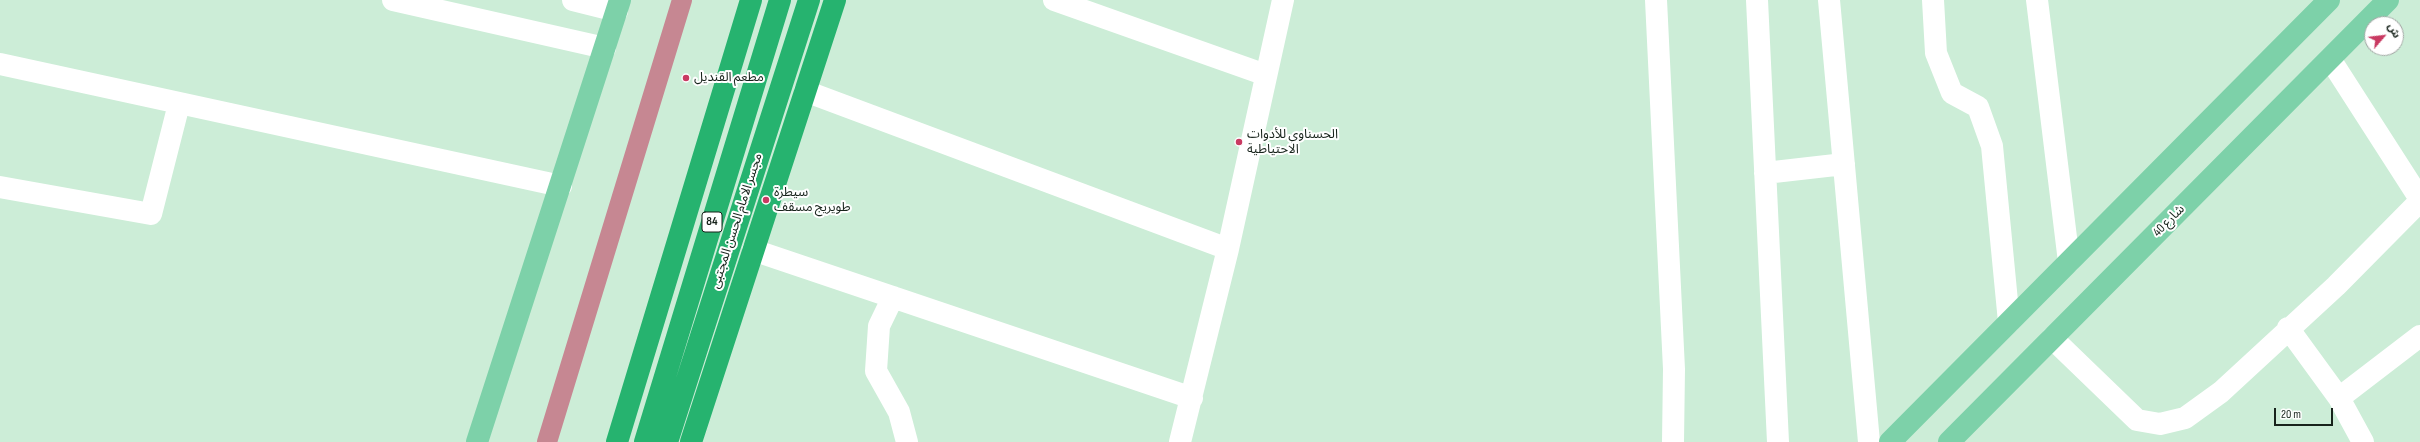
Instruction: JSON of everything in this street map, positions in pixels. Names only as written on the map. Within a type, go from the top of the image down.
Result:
[{"type":"highway","points":[[617,442],[751,0]]},
{"type":"highway","points":[[691,442],[835,0]]},
{"type":"highway","name":"مجسر الامام الحسن المجتبى","points":[[645,442],[779,1]]},
{"type":"highway","name":"مجسر الامام الحسن المجتبى","points":[[667,442],[807,6]]},
{"type":"main road","name":"شارع 40","points":[[1949,442],[2388,0]]},
{"type":"main road","points":[[1890,442],[2069,262],[2323,2]]},
{"type":"main road","points":[[477,442],[561,186],[618,5]]},
{"type":"street","points":[[393,0],[605,48]]},
{"type":"street","points":[[573,0],[618,5]]},
{"type":"street","points":[[1054,0],[1266,75]]},
{"type":"street","points":[[1180,442],[1228,249],[1283,0]]},
{"type":"street","points":[[1656,0],[1674,361],[1673,442]]},
{"type":"street","points":[[1757,0],[1778,442]]},
{"type":"street","points":[[1829,0],[1869,442]]},
{"type":"street","points":[[1933,0],[1936,53],[1952,93],[1978,107],[1992,146],[2009,322]]},
{"type":"street","points":[[2037,0],[2069,262]]},
{"type":"street","points":[[2052,338],[2137,420],[2160,424],[2185,418],[2221,392],[2288,328],[2336,286],[2420,200],[2330,59]]},
{"type":"street","points":[[0,64],[561,186]]},
{"type":"street","points":[[805,91],[1228,249]]},
{"type":"street","points":[[0,188],[151,214],[179,104]]},
{"type":"street","points":[[1765,173],[1844,164]]},
{"type":"street","points":[[753,250],[1192,398]]},
{"type":"street","points":[[893,297],[879,326],[876,371],[899,412],[907,442]]},
{"type":"street","points":[[2288,328],[2339,398],[2363,442]]},
{"type":"street","points":[[2339,398],[2420,336]]},
{"type":"waterway","points":[[547,442],[682,0]]},
{"type":"place","name":"مطعم القنديل","points":[[686,78]]},
{"type":"place","name":"الحسناوي للأدوات الاحتياطية","points":[[1239,142]]},
{"type":"place","name":"سيطرة طويريج مسقف","points":[[766,200]]}]
